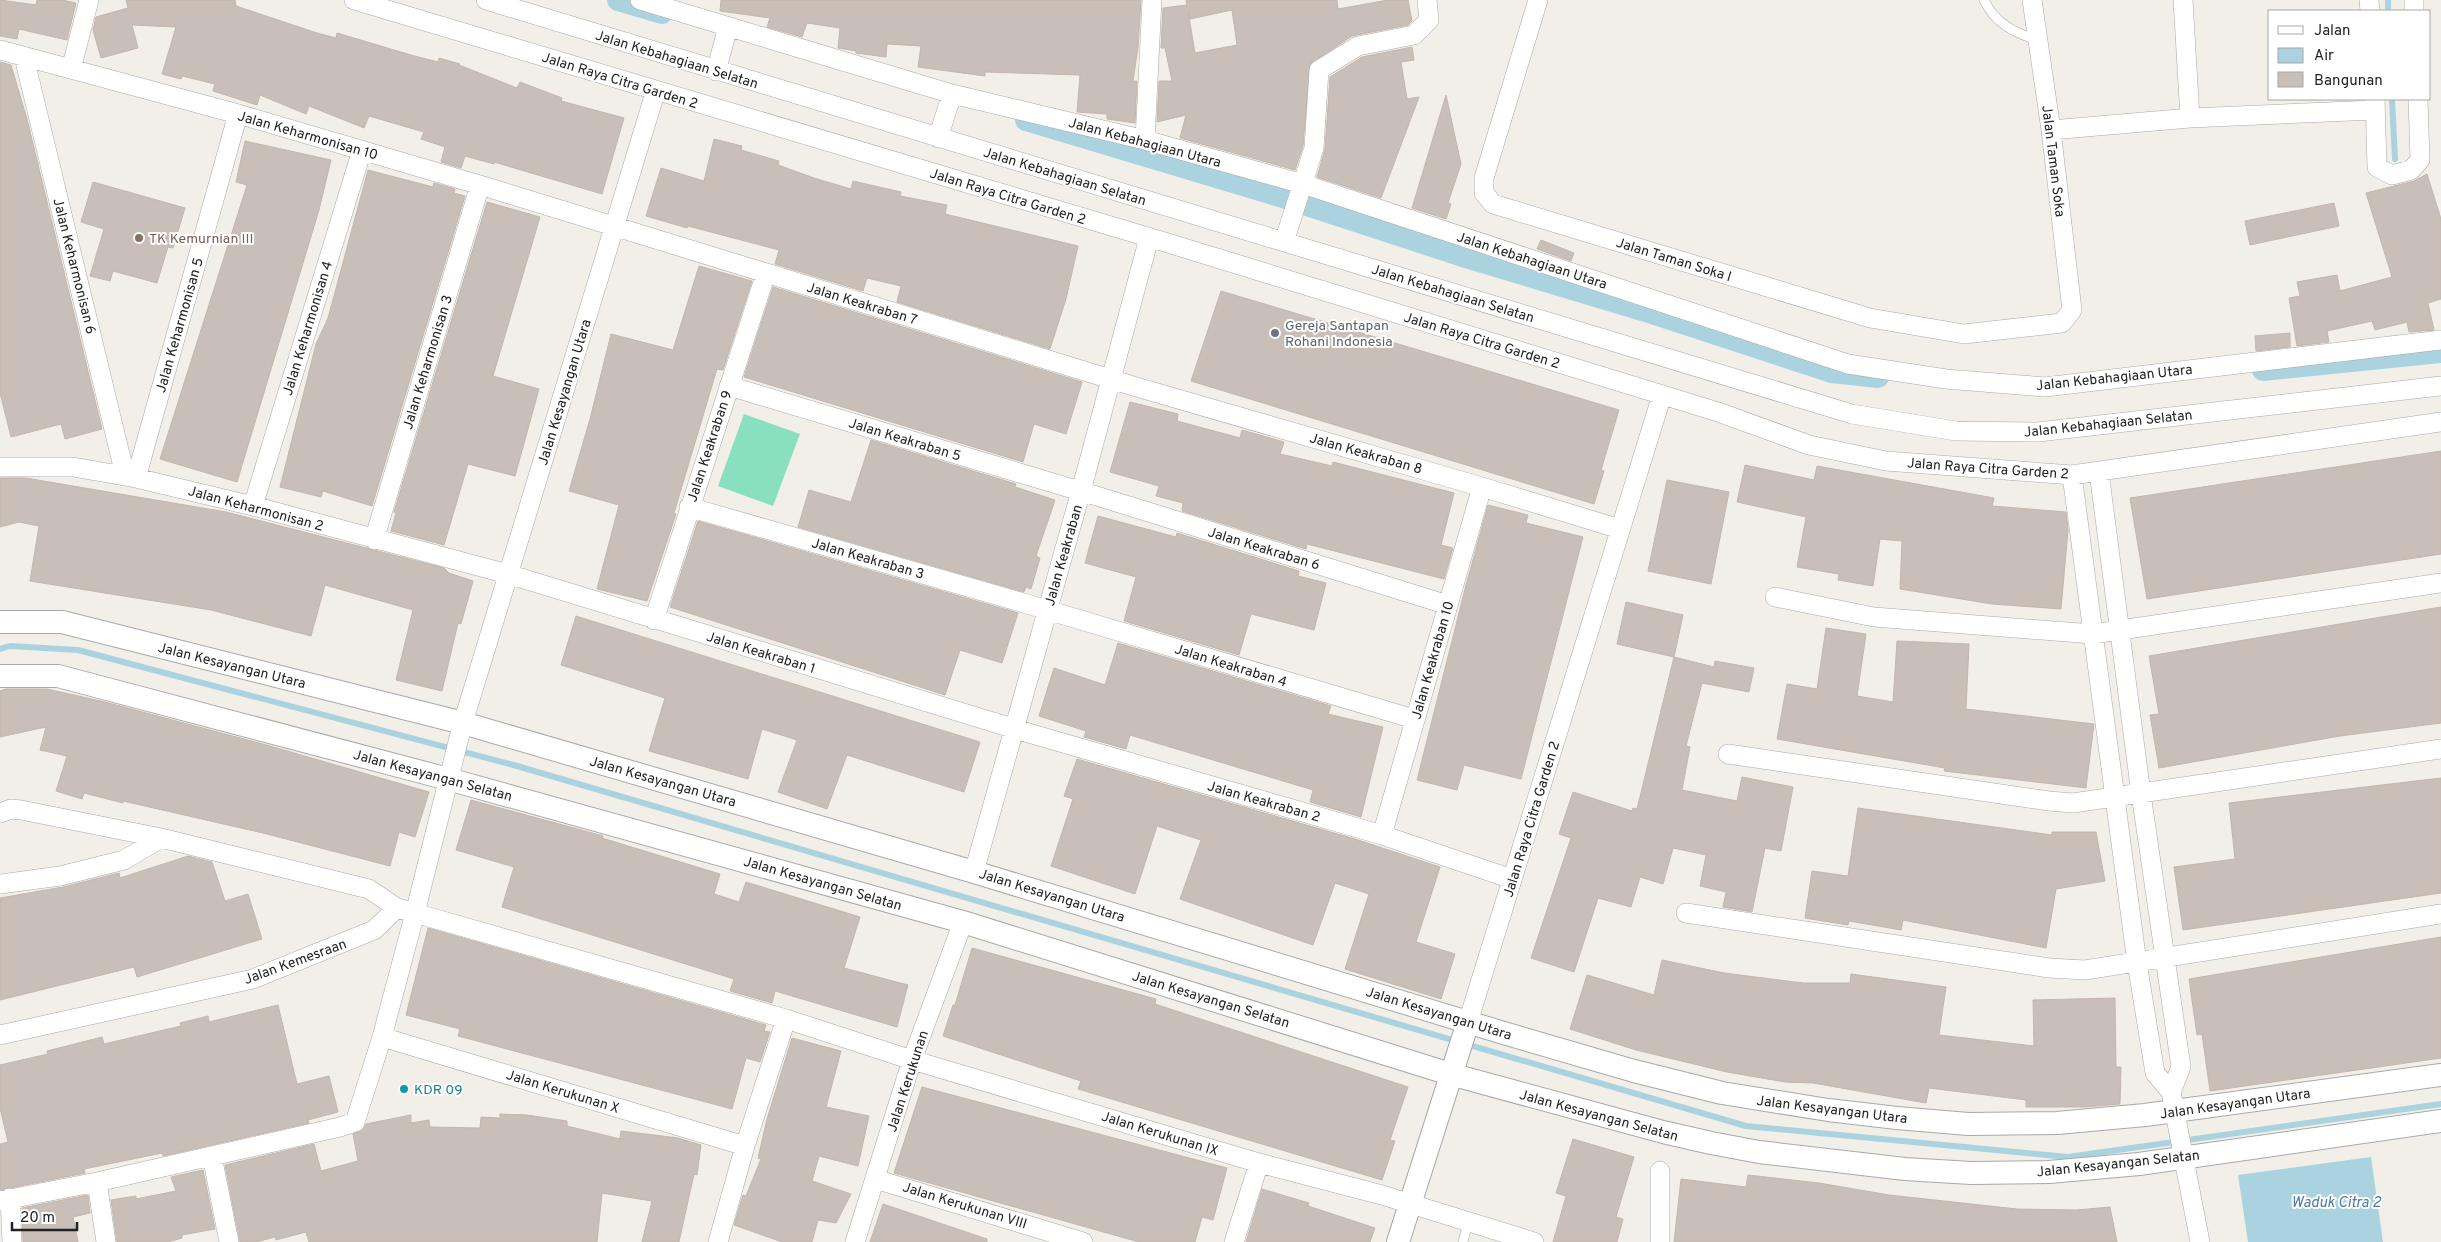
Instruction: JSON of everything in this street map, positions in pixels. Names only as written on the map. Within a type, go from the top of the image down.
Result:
[{"type":"street","points":[[71,69],[89,0]]},
{"type":"street","name":"Jalan Raya Citra Garden 2","points":[[354,0],[1149,238],[1718,412],[1809,445],[1886,461],[2072,475],[2441,422]]},
{"type":"street","name":"Jalan Kebahagiaan Selatan","points":[[486,0],[939,133],[1284,242],[1852,414],[1956,431],[2038,432],[2441,386]]},
{"type":"street","name":"Jalan Kebahagiaan Utara","points":[[640,0],[728,29],[952,95],[1145,140],[1302,184],[1848,364],[1946,379],[2045,387],[2441,340]]},
{"type":"street","points":[[1145,140],[1152,0]]},
{"type":"street","points":[[1284,242],[1314,148],[1320,70],[1358,46],[1414,35],[1429,20],[1427,0]]},
{"type":"street","name":"Jalan Taman Soka I","points":[[1538,0],[1484,178],[1484,193],[1493,204],[1870,318],[1964,334],[2062,323],[2066,320]]},
{"type":"street","name":"Jalan Taman Soka","points":[[2032,0],[2051,130],[2072,302],[2072,310],[2066,320]]},
{"type":"street","points":[[2183,0],[2190,118]]},
{"type":"street","points":[[717,67],[728,29]]},
{"type":"street","name":"Jalan Keharmonisan 10","points":[[0,50],[238,114],[614,226]]},
{"type":"street","name":"Jalan Keharmonisan 6","points":[[24,57],[131,476]]},
{"type":"street","name":"Jalan Kesayangan Utara","points":[[448,778],[462,724],[656,90]]},
{"type":"street","points":[[939,133],[952,95]]},
{"type":"street","points":[[2051,130],[2375,104],[2377,167],[2392,175],[2411,170],[2420,160],[2418,100]]},
{"type":"street","name":"Jalan Keharmonisan 5","points":[[131,476],[238,114]]},
{"type":"street","name":"Jalan Keharmonisan 4","points":[[253,506],[362,150]]},
{"type":"street","name":"Jalan Keharmonisan 3","points":[[374,540],[480,185]]},
{"type":"street","name":"Jalan Keakraban 7","points":[[614,226],[1110,379]]},
{"type":"street","name":"Jalan Keakraban","points":[[974,872],[1081,491],[1149,238]]},
{"type":"street","name":"Jalan Keakraban 9","points":[[654,620],[766,273]]},
{"type":"street","name":"Jalan Keakraban 8","points":[[1110,379],[1482,487],[1620,530]]},
{"type":"street","name":"Jalan Keakraban 5","points":[[728,386],[1081,491]]},
{"type":"street","name":"Jalan Raya Citra Garden 2","points":[[1398,1242],[1662,395]]},
{"type":"street","name":"Jalan Keharmonisan 2","points":[[0,466],[74,467],[131,476],[253,506],[374,540],[508,574]]},
{"type":"street","points":[[2099,472],[2141,794],[2181,1067],[2175,1107]]},
{"type":"street","points":[[2072,475],[2137,963],[2155,1073],[2175,1107],[2200,1242]]},
{"type":"street","name":"Jalan Keakraban 10","points":[[1382,835],[1482,487]]},
{"type":"street","name":"Jalan Keakraban 6","points":[[1081,491],[1448,605]]},
{"type":"street","name":"Jalan Keakraban 3","points":[[689,508],[1047,610]]},
{"type":"street","name":"Jalan Keakraban 1","points":[[508,574],[1015,729]]},
{"type":"street","points":[[1776,597],[1874,617],[2094,634],[2441,583]]},
{"type":"street","name":"Jalan Keakraban 4","points":[[1047,610],[1414,720]]},
{"type":"street","name":"Jalan Kesayangan Utara","points":[[0,622],[62,622],[462,724],[974,872],[1467,1025],[1680,1084],[1722,1093],[1828,1110],[1897,1118],[2005,1124],[2067,1123],[2175,1107],[2441,1075]]},
{"type":"street","name":"Jalan Kesayangan Selatan","points":[[0,676],[58,676],[448,778],[963,922],[1451,1072],[1701,1141],[1759,1152],[1842,1162],[1971,1173],[2049,1172],[2184,1152],[2441,1121]]},
{"type":"street","name":"Jalan Keakraban 2","points":[[1015,729],[1382,835],[1512,879]]},
{"type":"street","points":[[1728,754],[2073,803],[2441,750]]},
{"type":"street","points":[[12,1242],[5,1199],[97,1182],[340,1127],[354,1122],[382,1037],[406,910],[448,778]]},
{"type":"street","name":"Jalan Kerukunan IX","points":[[0,813],[21,810],[161,838],[369,889],[406,910],[786,1019],[912,1060],[1259,1163],[1382,1195],[1409,1205],[1534,1242]]},
{"type":"street","points":[[0,884],[60,876],[124,860],[161,838]]},
{"type":"street","name":"Jalan Kemesraan","points":[[0,1035],[253,979],[374,930],[406,910]]},
{"type":"street","points":[[1686,913],[2049,968],[2085,970],[2441,914]]},
{"type":"street","name":"Jalan Kerukunan","points":[[855,1242],[912,1060],[963,922]]},
{"type":"street","points":[[718,1242],[745,1146],[786,1019]]},
{"type":"street","name":"Jalan Kerukunan X","points":[[382,1037],[745,1146]]},
{"type":"street","points":[[212,1156],[229,1242]]},
{"type":"street","points":[[1234,1242],[1259,1163]]},
{"type":"street","points":[[1660,1171],[1660,1242]]},
{"type":"street","name":"Jalan Kerukunan VIII","points":[[875,1179],[1084,1242]]},
{"type":"street","points":[[97,1182],[106,1242]]},
{"type":"lane","points":[[1984,0],[2002,24],[2019,34],[2038,40]]},
{"type":"lane","points":[[1463,1242],[1468,1222]]},
{"type":"green space","points":[[744,414],[800,434],[773,506],[718,486]]},
{"type":"water","name":"Waduk Citra 2","points":[[2371,1157],[2383,1242],[2248,1242],[2238,1175]]},
{"type":"building","points":[[0,0],[36,5],[37,0],[62,0],[76,3],[67,40],[19,29],[17,39],[0,36]]},
{"type":"building","points":[[126,0],[235,0],[236,6],[317,33],[336,38],[337,33],[438,62],[439,58],[460,64],[517,88],[520,82],[562,98],[561,101],[624,118],[602,194],[494,162],[494,164],[465,156],[461,168],[441,162],[445,147],[421,139],[424,132],[369,116],[364,128],[309,106],[306,114],[260,95],[257,105],[213,91],[215,84],[182,76],[181,79],[162,74],[176,27],[132,25],[138,48],[101,58],[93,30],[96,17],[128,8]]},
{"type":"building","points":[[721,0],[1141,0],[1138,47],[1133,81],[1137,81],[1135,123],[1107,119],[1107,114],[1077,112],[1080,75],[985,72],[985,76],[918,67],[921,46],[887,44],[886,57],[856,53],[856,51],[838,48],[840,28],[807,23],[802,37],[767,27],[770,18],[720,11]]},
{"type":"building","points":[[1186,0],[1337,0],[1338,9],[1388,0],[1408,0],[1412,21],[1408,25],[1352,36],[1310,64],[1303,146],[1295,170],[1180,138],[1186,115],[1157,122],[1159,81],[1172,81],[1165,48],[1161,48],[1163,8],[1187,5]],"holes":[[[1232,10],[1237,45],[1195,53],[1188,11],[1190,19]]]},
{"type":"building","points":[[1412,47],[1414,60],[1401,62],[1407,99],[1419,97],[1381,198],[1317,177],[1325,149],[1330,77],[1362,57]]},
{"type":"building","points":[[0,62],[11,65],[27,119],[102,429],[65,439],[61,424],[11,437],[0,393]]},
{"type":"building","points":[[1446,95],[1461,164],[1448,203],[1451,204],[1446,219],[1412,208]]},
{"type":"building","points":[[714,139],[742,146],[741,150],[779,161],[778,165],[851,189],[853,181],[901,192],[900,196],[947,205],[945,214],[1078,246],[1066,299],[1050,349],[897,302],[901,286],[867,278],[863,291],[775,264],[779,250],[646,216],[661,168],[704,181]]},
{"type":"building","points":[[245,141],[331,160],[319,210],[237,482],[160,459],[247,185],[236,182]]},
{"type":"building","points":[[368,170],[433,187],[434,183],[455,189],[454,193],[465,196],[372,506],[323,491],[321,497],[280,487],[316,344],[328,318]]},
{"type":"building","points":[[2427,174],[2441,219],[2441,299],[2428,303],[2434,330],[2409,332],[2407,322],[2375,330],[2372,321],[2327,331],[2329,342],[2297,346],[2289,298],[2300,296],[2297,282],[2337,275],[2340,291],[2392,277],[2366,193],[2414,181]]},
{"type":"building","name":"TK Kemurnian III","points":[[93,182],[185,208],[173,248],[168,247],[157,283],[113,271],[110,281],[90,276],[104,229],[81,222]]},
{"type":"building","points":[[487,202],[540,217],[493,376],[539,389],[515,476],[468,464],[444,545],[391,531],[396,513],[394,512]]},
{"type":"building","points":[[2334,203],[2339,226],[2250,245],[2245,221]]},
{"type":"building","points":[[1541,240],[1574,253],[1571,261],[1537,249]]},
{"type":"building","points":[[699,266],[752,281],[723,370],[717,369],[674,513],[676,514],[647,601],[597,589],[619,505],[569,491],[590,419],[611,334],[673,350]]},
{"type":"building","points":[[773,287],[1082,382],[1066,434],[1034,424],[1023,462],[744,377]]},
{"type":"building","points":[[1221,291],[1619,410],[1601,470],[1604,471],[1594,504],[1191,381]]},
{"type":"building","points":[[2290,333],[2290,347],[2256,351],[2255,336]]},
{"type":"building","points":[[1130,402],[1178,414],[1177,421],[1240,438],[1242,430],[1284,442],[1280,454],[1332,466],[1333,462],[1454,493],[1441,545],[1453,548],[1444,579],[1307,544],[1306,549],[1182,511],[1183,503],[1156,496],[1159,486],[1110,472]]},
{"type":"building","points":[[871,440],[1016,484],[1015,487],[1055,500],[1036,556],[1040,558],[1031,589],[1026,587],[1024,592],[798,527],[809,490],[851,502]]},
{"type":"building","points":[[2441,451],[2441,554],[2147,599],[2130,498]]},
{"type":"building","points":[[1745,465],[1814,480],[1817,466],[1994,498],[1992,506],[2066,512],[2068,530],[2061,609],[1992,604],[1900,589],[1902,541],[1880,539],[1873,586],[1838,580],[1839,574],[1797,567],[1806,517],[1737,502]]},
{"type":"building","points":[[0,478],[26,478],[226,512],[444,568],[449,573],[473,581],[461,624],[458,623],[442,691],[396,680],[413,610],[325,585],[311,636],[211,610],[30,581],[39,526],[19,522],[0,527]]},
{"type":"building","points":[[1667,480],[1729,492],[1711,584],[1648,571]]},
{"type":"building","points":[[1488,505],[1528,515],[1526,523],[1583,537],[1521,779],[1464,765],[1457,790],[1417,780]]},
{"type":"building","points":[[1098,516],[1176,537],[1177,533],[1299,571],[1298,576],[1326,583],[1314,630],[1251,614],[1239,655],[1124,621],[1136,577],[1085,563]]},
{"type":"building","points":[[698,521],[1018,613],[1002,663],[960,650],[945,695],[670,607]]},
{"type":"building","points":[[1626,602],[1683,615],[1674,657],[1617,644]]},
{"type":"building","points":[[2441,607],[2441,723],[2340,736],[2159,768],[2150,715],[2159,714],[2149,656]]},
{"type":"building","points":[[576,616],[980,742],[964,792],[847,755],[827,809],[778,792],[797,740],[762,729],[748,779],[649,751],[665,698],[561,665]]},
{"type":"building","points":[[1826,628],[1866,634],[1857,696],[1893,702],[1897,641],[1969,644],[1966,709],[2094,724],[2086,788],[1944,771],[1945,768],[1777,739],[1787,684],[1817,689]]},
{"type":"building","points":[[1118,643],[1331,706],[1328,714],[1383,727],[1361,817],[1310,802],[1313,790],[1130,735],[1126,749],[1084,737],[1086,731],[1039,716],[1054,668],[1105,685]]},
{"type":"building","points":[[1674,657],[1714,667],[1715,661],[1754,668],[1749,692],[1702,683],[1686,746],[1690,747],[1682,790],[1737,801],[1742,777],[1793,787],[1781,851],[1765,848],[1752,912],[1723,907],[1726,892],[1700,886],[1706,855],[1673,848],[1663,884],[1640,877],[1631,907],[1598,898],[1574,972],[1531,958],[1571,838],[1559,834],[1573,792],[1632,811],[1633,808],[1637,809]]},
{"type":"building","points":[[6,689],[47,689],[105,702],[270,746],[429,792],[415,837],[399,832],[390,866],[263,833],[123,801],[123,803],[84,793],[82,799],[56,791],[67,756],[40,750],[46,727],[0,737],[0,691]]},
{"type":"building","points":[[1077,759],[1355,839],[1440,867],[1416,942],[1455,954],[1441,999],[1345,969],[1369,894],[1335,883],[1313,945],[1180,899],[1201,840],[1157,826],[1135,894],[1051,866],[1073,799],[1064,796]]},
{"type":"building","points":[[2441,778],[2441,893],[2183,930],[2174,867],[2235,859],[2229,803]]},
{"type":"building","points":[[471,800],[603,836],[602,838],[720,874],[714,894],[739,902],[746,882],[860,917],[844,968],[908,985],[897,1027],[775,991],[772,1003],[730,991],[734,979],[502,907],[514,867],[456,850]]},
{"type":"building","points":[[1858,808],[2052,835],[2052,832],[2096,832],[2105,881],[2056,889],[2046,948],[1903,920],[1901,930],[1849,921],[1848,925],[1805,918],[1812,871],[1848,876]]},
{"type":"building","points":[[188,856],[212,862],[225,901],[248,894],[262,939],[137,977],[134,967],[0,1000],[0,898],[63,887],[119,873],[120,878]]},
{"type":"building","points":[[428,928],[766,1025],[764,1031],[770,1032],[760,1062],[746,1058],[732,1109],[458,1036],[460,1029],[406,1015]]},
{"type":"building","points":[[2441,937],[2441,1058],[2210,1091],[2202,1034],[2197,1035],[2189,979]]},
{"type":"building","points":[[972,948],[1156,999],[1155,1004],[1408,1087],[1390,1140],[1395,1141],[1382,1180],[1078,1089],[1081,1081],[943,1036],[953,1005],[955,1005]]},
{"type":"building","points":[[1662,960],[1724,973],[1803,983],[1850,983],[1851,974],[1946,987],[1939,1035],[2034,1046],[2033,1000],[2115,998],[2116,1067],[2121,1067],[2120,1104],[2085,1107],[2026,1107],[2026,1100],[1929,1088],[1926,1103],[1813,1083],[1785,1082],[1727,1072],[1636,1050],[1570,1029],[1587,975],[1654,995]]},
{"type":"building","points":[[278,1005],[297,1084],[329,1076],[338,1112],[308,1120],[309,1123],[163,1156],[162,1153],[84,1169],[85,1173],[0,1190],[0,1144],[8,1142],[0,1108],[0,1065],[48,1054],[47,1051],[102,1037],[104,1044],[181,1026],[180,1023],[208,1016],[209,1022]]},
{"type":"building","points":[[792,1038],[841,1051],[826,1107],[869,1116],[858,1166],[819,1156],[812,1181],[851,1194],[836,1223],[818,1220],[812,1242],[782,1242],[734,1225],[743,1195],[746,1196],[761,1159],[758,1158],[767,1119]]},
{"type":"building","points":[[922,1087],[1227,1168],[1213,1220],[1202,1217],[1195,1242],[1139,1242],[894,1173]]},
{"type":"building","points":[[500,1114],[527,1115],[567,1121],[567,1126],[620,1139],[621,1131],[678,1138],[701,1145],[697,1175],[694,1174],[679,1242],[642,1242],[652,1201],[602,1193],[597,1242],[309,1242],[306,1232],[276,1240],[275,1237],[256,1242],[240,1242],[225,1165],[314,1144],[321,1171],[358,1161],[353,1134],[363,1130],[366,1124],[411,1115],[411,1123],[429,1120],[430,1127],[480,1128],[481,1117],[500,1118]]},
{"type":"building","points":[[1573,1139],[1634,1157],[1616,1217],[1623,1219],[1617,1242],[1553,1242],[1566,1196],[1556,1193]]},
{"type":"building","points":[[203,1170],[215,1229],[182,1235],[182,1238],[168,1242],[117,1242],[111,1200],[136,1196],[136,1199],[176,1191],[171,1177]]},
{"type":"building","points":[[1748,1175],[1819,1183],[1889,1195],[2017,1209],[2076,1210],[2110,1207],[2117,1242],[1674,1242],[1681,1179],[1746,1187]]},
{"type":"building","points":[[1262,1189],[1309,1203],[1308,1206],[1375,1228],[1370,1242],[1246,1242]]},
{"type":"building","points":[[88,1195],[90,1213],[73,1217],[78,1242],[23,1242],[22,1208]]},
{"type":"building","points":[[883,1204],[987,1239],[987,1242],[870,1242]]},
{"type":"waterway","points":[[618,0],[662,13]]},
{"type":"waterway","points":[[2388,0],[2388,10]]},
{"type":"waterway","points":[[2392,100],[2395,159]]},
{"type":"waterway","points":[[1026,120],[1273,194],[1469,258],[1652,313],[1832,372],[1878,377]]},
{"type":"waterway","points":[[2263,370],[2441,352]]},
{"type":"waterway","points":[[0,649],[10,646],[78,650],[517,766],[1746,1126],[2068,1157],[2441,1104]]},
{"type":"place","name":"TK Kemurnian III","points":[[139,238]]},
{"type":"place","name":"Gereja Santapan Rohani Indonesia","points":[[1275,333]]},
{"type":"place","name":"KDR 09","points":[[404,1089]]}]
